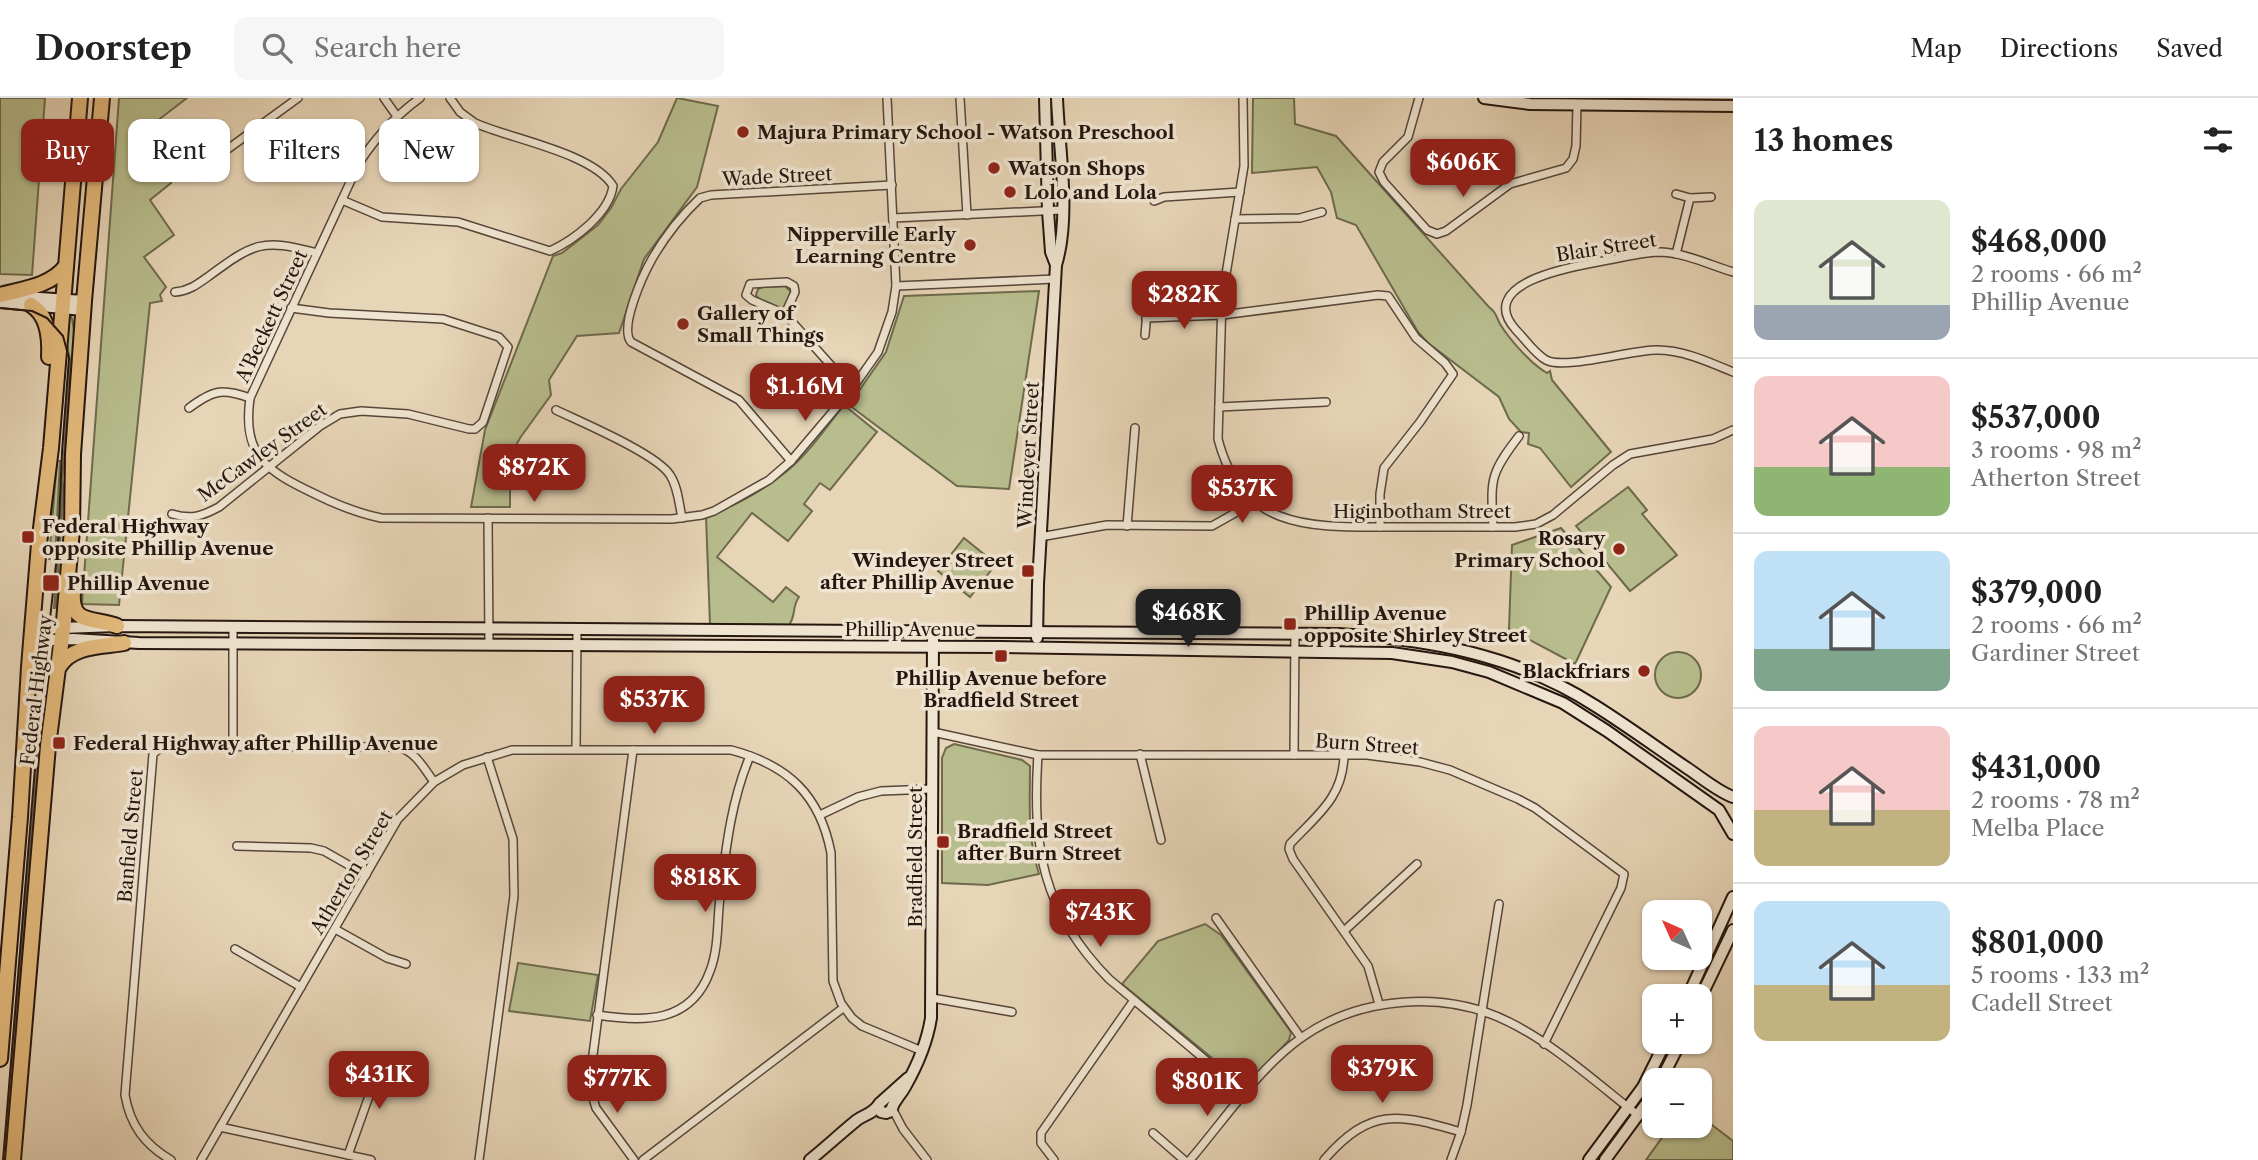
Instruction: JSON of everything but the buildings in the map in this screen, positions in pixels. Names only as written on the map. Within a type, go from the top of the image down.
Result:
[{"type":"highway","name":"Federal Highway","points":[[0,1059],[39,544],[52,430],[80,98]]},
{"type":"highway","name":"Federal Highway","points":[[13,1160],[48,746],[59,668],[72,530],[73,454],[102,98]]},
{"type":"highway","points":[[0,295],[51,280],[60,274],[66,265]]},
{"type":"highway","points":[[31,305],[40,310],[50,340],[46,408],[52,430]]},
{"type":"highway","points":[[72,530],[78,546],[74,609],[86,619],[117,626]]},
{"type":"highway","points":[[59,668],[66,657],[74,652],[124,643]]},
{"type":"main road","name":"Windeyer Street","points":[[1045,98],[1048,211],[1051,252],[1056,265]]},
{"type":"main road","name":"Windeyer Street","points":[[1037,648],[1055,279],[1061,248],[1057,98]]},
{"type":"main road","points":[[1484,98],[1521,103],[1637,102],[1733,106]]},
{"type":"main road","points":[[0,295],[62,304]]},
{"type":"main road","points":[[0,302],[84,305]]},
{"type":"main road","name":"Phillip Avenue","points":[[32,635],[62,634],[117,626],[1378,636],[1419,641],[1483,655],[1522,668],[1594,704],[1733,797]]},
{"type":"main road","name":"Bradfield Street","points":[[810,1160],[886,1107],[904,1088],[930,1027],[934,632]]},
{"type":"main road","name":"Phillip Avenue","points":[[62,634],[124,643],[933,647],[1392,653],[1464,665],[1516,682],[1563,703],[1719,810],[1733,834]]},
{"type":"main road","points":[[1693,984],[1733,897]]},
{"type":"main road","points":[[1707,984],[1733,930]]},
{"type":"main road","points":[[1589,1160],[1643,1087],[1660,1054]]},
{"type":"main road","points":[[1605,1160],[1642,1111]]},
{"type":"street","points":[[230,147],[298,98]]},
{"type":"street","points":[[384,98],[396,115]]},
{"type":"street","name":"A'Beckett Street","points":[[420,98],[396,115],[363,156],[250,398],[248,428],[252,443],[268,467],[281,478],[347,509],[366,515],[395,518],[682,517],[714,511],[769,480],[791,461],[852,389],[878,352],[892,312],[896,286],[887,98]]},
{"type":"street","points":[[342,200],[382,217],[458,222],[550,251],[589,224],[610,198],[613,186],[589,164],[475,123],[460,112],[450,98]]},
{"type":"street","points":[[960,98],[967,215]]},
{"type":"street","name":"Higinbotham Street","points":[[1243,98],[1245,148],[1222,315],[1219,439],[1222,453],[1238,482],[1249,495],[1274,514],[1320,527],[1493,527],[1536,524],[1553,514],[1613,464],[1630,454],[1713,439],[1733,430]]},
{"type":"street","points":[[1419,98],[1408,137],[1383,162],[1379,172],[1384,182],[1427,230],[1437,234],[1446,231],[1510,184],[1566,168],[1573,159],[1576,146],[1577,104]]},
{"type":"street","name":"Wade Street","points":[[791,461],[739,400],[631,342],[626,331],[630,312],[652,259],[700,198],[711,195],[892,185]]},
{"type":"street","points":[[1154,201],[1164,197],[1240,192]]},
{"type":"street","points":[[1676,194],[1690,198],[1711,197]]},
{"type":"street","points":[[1675,254],[1690,198]]},
{"type":"street","points":[[893,218],[1062,210]]},
{"type":"street","points":[[1235,219],[1300,218],[1322,212]]},
{"type":"street","points":[[175,292],[195,286],[243,253],[260,245],[279,244],[317,253]]},
{"type":"street","name":"Blair Street","points":[[1733,272],[1675,254],[1645,253],[1548,272],[1527,282],[1510,296],[1506,306],[1508,319],[1541,356],[1558,364],[1657,350],[1685,355],[1733,372]]},
{"type":"street","points":[[896,286],[1055,279]]},
{"type":"street","points":[[785,314],[795,292],[794,286],[788,282],[750,284],[746,295],[785,314],[852,389]]},
{"type":"street","points":[[1146,318],[1222,315],[1383,295],[1392,300],[1416,338],[1453,374],[1384,468],[1380,494],[1380,527]]},
{"type":"street","points":[[1145,335],[1148,300]]},
{"type":"street","name":"McCawley Street","points":[[172,514],[188,519],[202,516],[219,507],[320,426],[340,414],[408,414],[475,429],[483,422],[508,347],[499,337],[443,319],[328,313],[292,308]]},
{"type":"street","points":[[189,408],[216,392],[230,391],[250,398]]},
{"type":"street","points":[[1219,407],[1326,402]]},
{"type":"street","points":[[556,410],[655,459],[675,484],[682,517]]},
{"type":"street","points":[[1127,526],[1135,428]]},
{"type":"street","points":[[1493,527],[1493,474],[1519,436]]},
{"type":"street","points":[[1041,537],[1107,526],[1212,526],[1235,513],[1249,495]]},
{"type":"street","points":[[488,518],[489,645]]},
{"type":"street","points":[[233,628],[233,746]]},
{"type":"street","points":[[576,630],[576,748]]},
{"type":"street","points":[[1294,755],[1295,634]]},
{"type":"street","name":"Burn Street","points":[[933,732],[1038,755],[1390,757],[1450,770],[1501,790],[1535,808],[1624,874],[1621,888],[1545,1044]]},
{"type":"street","name":"Banfield Street","points":[[172,1160],[154,1150],[138,1132],[128,1112],[125,1095],[153,754],[160,748],[398,747],[415,755],[434,782]]},
{"type":"street","name":"Atherton Street","points":[[201,1160],[398,819],[434,782],[463,765],[512,750],[731,750],[785,772],[804,791],[820,814],[831,853],[833,981],[844,1008]]},
{"type":"street","points":[[633,750],[589,1072],[591,1095],[606,1124],[634,1160]]},
{"type":"street","points":[[1140,754],[1161,840]]},
{"type":"street","points":[[1038,755],[1038,836],[1043,868],[1067,927],[1092,962],[1246,1094]]},
{"type":"street","points":[[1344,755],[1342,778],[1333,798],[1290,844],[1289,849],[1293,859],[1371,971],[1378,1004]]},
{"type":"street","points":[[597,1015],[639,1020],[664,1016],[687,1004],[704,983],[710,971],[715,947],[731,811],[750,756]]},
{"type":"street","points":[[478,1160],[514,896],[515,867],[513,839],[488,757]]},
{"type":"street","points":[[820,814],[858,797],[881,791],[932,789]]},
{"type":"street","points":[[237,846],[312,848],[324,851],[366,875]]},
{"type":"street","points":[[1344,931],[1418,864]]},
{"type":"street","points":[[1451,1160],[1461,1132],[1499,904]]},
{"type":"street","points":[[1216,918],[1301,1038]]},
{"type":"street","points":[[335,929],[387,958],[406,964]]},
{"type":"street","points":[[235,949],[301,987]]},
{"type":"street","points":[[932,998],[1012,1012]]},
{"type":"street","points":[[1054,1160],[1041,1143],[1041,1133],[1134,1000]]},
{"type":"street","points":[[1191,1160],[1273,1064],[1301,1038],[1336,1018],[1378,1004],[1450,1004],[1482,1011],[1507,1021],[1545,1044],[1639,1116]]},
{"type":"street","points":[[643,1160],[844,1008],[862,1026],[922,1051]]},
{"type":"street","points":[[348,1155],[383,1057]]},
{"type":"street","points":[[886,1107],[926,1160]]},
{"type":"street","points":[[1324,1160],[1352,1132],[1380,1120],[1412,1119],[1461,1132]]},
{"type":"street","points":[[220,1127],[371,1160]]},
{"type":"street","points":[[1153,1133],[1184,1160]]},
{"type":"green space","points":[[0,98],[45,98],[43,119],[21,119],[21,182],[39,182],[32,275],[0,274]]},
{"type":"green space","points":[[119,98],[187,98],[160,119],[128,119],[128,182],[171,182],[150,200],[174,235],[144,257],[166,287],[160,295],[162,301],[150,303],[119,605],[82,604],[114,182]]},
{"type":"green space","points":[[677,98],[718,106],[697,187],[644,259],[619,333],[577,336],[549,380],[551,395],[510,456],[510,507],[471,507],[485,430],[553,256],[562,253],[598,225],[621,189],[658,142]]},
{"type":"green space","points":[[1253,98],[1294,98],[1295,124],[1336,136],[1493,311],[1521,351],[1541,369],[1547,373],[1550,371],[1552,380],[1611,452],[1571,487],[1540,448],[1528,444],[1529,433],[1521,432],[1509,419],[1499,397],[1428,343],[1418,332],[1356,225],[1337,218],[1331,192],[1317,167],[1252,173]]},
{"type":"green space","points":[[785,286],[791,292],[785,306],[780,309],[756,295],[758,289],[763,287]]},
{"type":"green space","points":[[1039,291],[1009,489],[957,486],[849,405],[886,352],[904,296]]},
{"type":"green space","points":[[66,312],[70,313],[73,321],[74,342],[69,396],[68,463],[54,608],[70,360],[66,340]]},
{"type":"green space","points":[[844,405],[877,432],[830,490],[820,483],[804,504],[812,511],[788,541],[752,513],[717,557],[773,602],[786,587],[799,597],[791,622],[789,625],[710,624],[706,517],[748,497],[787,471],[810,448]]},
{"type":"green space","points":[[57,461],[60,461],[55,560],[49,559]]},
{"type":"green space","points":[[1628,487],[1647,510],[1642,514],[1677,555],[1630,591],[1576,526]]},
{"type":"green space","points":[[1561,528],[1611,587],[1575,664],[1509,629],[1512,545]]},
{"type":"green space","points":[[964,538],[996,564],[970,597],[938,571]]},
{"type":"green space","points":[[1678,652],[1695,658],[1701,675],[1695,692],[1678,698],[1661,692],[1655,675],[1661,658]]},
{"type":"green space","points":[[48,658],[52,658],[54,666],[8,1160],[4,1160],[42,705]]},
{"type":"green space","points":[[954,744],[1022,760],[1030,766],[1031,834],[1039,874],[988,885],[942,883],[942,758],[946,748]]},
{"type":"green space","points":[[1205,924],[1221,935],[1291,1032],[1289,1040],[1254,1077],[1245,1082],[1240,1081],[1122,984],[1158,941]]},
{"type":"green space","points":[[518,963],[598,975],[590,1021],[509,1011]]},
{"type":"green space","points":[[1712,1125],[1733,1141],[1733,1160],[1646,1160],[1662,1138],[1712,1138]]},
{"type":"tram line","points":[[0,308],[32,311],[47,318],[63,336],[69,358],[58,546],[39,719],[3,1160]]},
{"type":"place","name":"Majura Primary School - Watson Preschool","points":[[743,132]]},
{"type":"place","name":"Watson Shops","points":[[994,168]]},
{"type":"place","name":"Lolo and Lola","points":[[1010,192]]},
{"type":"place","name":"Nipperville Early Learning Centre","points":[[970,245]]},
{"type":"place","name":"Gallery of Small Things","points":[[683,324]]},
{"type":"place","name":"Federal Highway opposite Phillip Avenue","points":[[28,537]]},
{"type":"place","name":"Rosary Primary School","points":[[1619,549]]},
{"type":"place","name":"Windeyer Street after Phillip Avenue","points":[[1028,571]]},
{"type":"place","name":"Phillip Avenue","points":[[51,583]]},
{"type":"place","name":"Phillip Avenue opposite Shirley Street","points":[[1290,624]]},
{"type":"place","name":"Phillip Avenue before Bradfield Street","points":[[1001,656]]},
{"type":"place","name":"Blackfriars","points":[[1644,671]]},
{"type":"place","name":"Federal Highway after Phillip Avenue","points":[[59,743]]},
{"type":"place","name":"Bradfield Street after Burn Street","points":[[943,842]]}]
